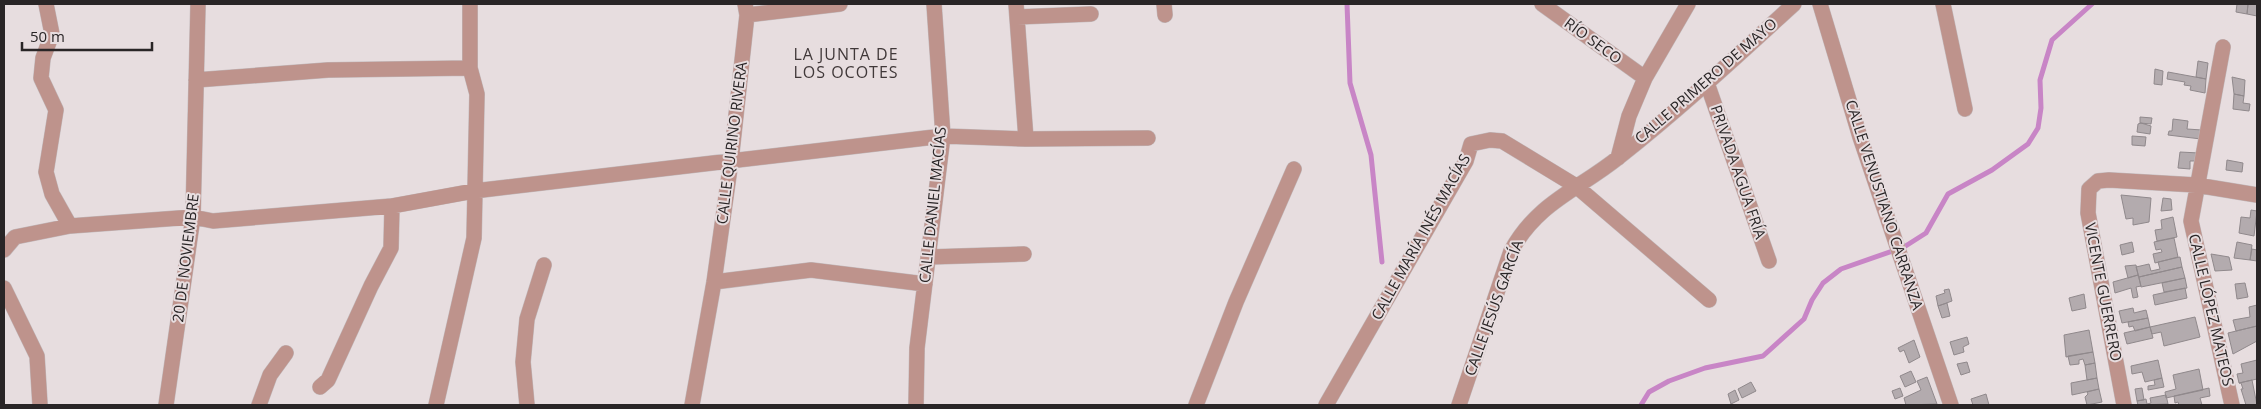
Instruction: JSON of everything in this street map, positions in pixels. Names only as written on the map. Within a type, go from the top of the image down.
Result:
[{"type":"street","points":[[46,4],[52,34],[43,58],[41,78],[56,110],[46,172],[52,194],[70,226]]},
{"type":"street","name":"20 DE NOVIEMBRE","points":[[166,405],[193,217],[198,4]]},
{"type":"street","points":[[436,405],[474,238],[477,94],[470,68],[470,4]]},
{"type":"street","points":[[746,9],[840,4]]},
{"type":"street","name":"CALLE DANIEL MACÍAS","points":[[916,405],[916,348],[943,136],[934,4]]},
{"type":"street","name":"RÍO SECO","points":[[1542,4],[1645,78]]},
{"type":"street","points":[[1618,158],[1630,116],[1645,78],[1688,4]]},
{"type":"street","name":"CALLE PRIMERO DE MAYO","points":[[1618,158],[1706,83],[1794,4]]},
{"type":"street","name":"CALLE VENUSTIANO CARRANZA","points":[[1820,4],[1860,137],[1952,405]]},
{"type":"street","points":[[1943,4],[1965,109]]},
{"type":"street","name":"CALLE QUIRINO RIVERA","points":[[692,405],[714,282],[731,161],[746,9]]},
{"type":"street","points":[[1026,139],[1016,10],[1091,14]]},
{"type":"street","name":"CALLE LÓPEZ MATEOS","points":[[2224,47],[2196,185],[2191,221],[2232,405]]},
{"type":"street","points":[[196,80],[328,70],[470,68]]},
{"type":"street","name":"PRIVADA AGUA FRÍA","points":[[1706,83],[1769,261]]},
{"type":"street","points":[[4,250],[15,238],[70,226],[193,217],[213,221],[392,206],[474,190],[943,136],[1026,139],[1148,138]]},
{"type":"street","name":"CALLE MARÍA INÉS MACÍAS","points":[[1326,405],[1466,160],[1472,144],[1490,140],[1502,141],[1576,186]]},
{"type":"street","name":"CALLE JESÚS GARCÍA","points":[[1459,405],[1511,251],[1520,235],[1545,207],[1618,158]]},
{"type":"street","points":[[1196,405],[1236,302],[1294,169]]},
{"type":"street","name":"VICENTE GUERRERO","points":[[2124,405],[2088,213],[2089,188],[2098,181],[2109,180],[2196,185]]},
{"type":"street","points":[[2196,185],[2257,194]]},
{"type":"street","points":[[1576,186],[1709,300]]},
{"type":"street","points":[[320,387],[328,380],[371,286],[391,248],[392,206]]},
{"type":"street","points":[[929,257],[1024,254]]},
{"type":"street","points":[[527,405],[523,362],[527,319],[544,265]]},
{"type":"street","points":[[714,282],[811,270],[925,284]]},
{"type":"street","points":[[4,288],[37,356],[40,405]]},
{"type":"street","points":[[259,405],[270,375],[286,353]]},
{"type":"building","points":[[2237,4],[2248,4],[2247,14],[2236,12]]},
{"type":"building","points":[[2248,4],[2257,4],[2257,16],[2247,14]]},
{"type":"building","points":[[2198,61],[2208,63],[2206,79],[2196,77]]},
{"type":"building","points":[[2155,69],[2163,71],[2162,85],[2154,84]]},
{"type":"building","points":[[2168,72],[2206,79],[2205,93],[2190,90],[2191,86],[2184,85],[2185,82],[2167,79]]},
{"type":"building","points":[[2232,77],[2245,80],[2244,96],[2234,94]]},
{"type":"building","points":[[2234,94],[2244,96],[2243,103],[2250,104],[2249,111],[2233,109]]},
{"type":"building","points":[[2140,117],[2152,118],[2151,124],[2140,123]]},
{"type":"building","points":[[2173,119],[2188,121],[2187,129],[2202,130],[2201,139],[2168,135],[2169,131],[2172,131]]},
{"type":"building","points":[[2138,124],[2151,126],[2150,134],[2137,132]]},
{"type":"building","points":[[2132,136],[2146,137],[2145,146],[2132,145]]},
{"type":"building","points":[[2180,152],[2199,153],[2198,161],[2190,161],[2190,169],[2178,168]]},
{"type":"building","points":[[2227,160],[2243,163],[2242,172],[2226,170]]},
{"type":"building","points":[[2121,195],[2151,198],[2149,222],[2133,225],[2133,218],[2126,219]]},
{"type":"building","points":[[2163,198],[2171,199],[2172,210],[2161,211]]},
{"type":"building","points":[[2251,210],[2257,211],[2254,236],[2239,233],[2241,217],[2250,218]]},
{"type":"building","points":[[2173,217],[2177,237],[2157,241],[2155,230],[2162,229],[2161,220]]},
{"type":"building","points":[[2174,238],[2178,257],[2155,263],[2153,254],[2162,252],[2161,249],[2156,250],[2154,242]]},
{"type":"building","points":[[2132,242],[2134,252],[2122,255],[2120,245]]},
{"type":"building","points":[[2237,242],[2252,245],[2250,260],[2234,258]]},
{"type":"building","points":[[2252,249],[2257,250],[2257,261],[2250,260]]},
{"type":"building","points":[[2211,254],[2229,257],[2232,270],[2215,271]]},
{"type":"building","points":[[2180,257],[2182,267],[2139,277],[2136,267],[2149,264],[2151,271],[2160,269],[2158,262]]},
{"type":"building","points":[[2136,265],[2138,275],[2128,278],[2125,266]]},
{"type":"building","points":[[2182,267],[2185,278],[2141,287],[2139,277]]},
{"type":"building","points":[[2138,275],[2141,286],[2136,287],[2138,297],[2133,298],[2131,288],[2115,293],[2113,282]]},
{"type":"building","points":[[2185,278],[2187,288],[2164,292],[2162,283]]},
{"type":"building","points":[[2245,283],[2248,297],[2237,299],[2235,284]]},
{"type":"building","points":[[2185,288],[2187,298],[2155,305],[2153,295]]},
{"type":"building","points":[[1949,289],[1952,301],[1938,306],[1936,296],[1945,293],[1944,290]]},
{"type":"building","points":[[2084,294],[2086,308],[2072,311],[2069,298]]},
{"type":"building","points":[[1947,303],[1950,316],[1942,318],[1938,306]]},
{"type":"building","points":[[2257,305],[2257,326],[2236,331],[2233,320],[2250,317],[2249,307]]},
{"type":"building","points":[[2133,308],[2134,313],[2146,310],[2148,318],[2122,323],[2119,311]]},
{"type":"building","points":[[2195,317],[2200,337],[2164,346],[2161,332],[2152,334],[2150,327]]},
{"type":"building","points":[[2148,318],[2150,327],[2135,331],[2133,326],[2129,327],[2128,322]]},
{"type":"building","points":[[2257,326],[2257,341],[2233,354],[2228,333]]},
{"type":"building","points":[[2150,327],[2153,338],[2127,344],[2124,333]]},
{"type":"building","points":[[2089,330],[2093,352],[2066,357],[2064,335]]},
{"type":"building","points":[[1967,337],[1969,344],[1963,347],[1964,352],[1954,355],[1950,342]]},
{"type":"building","points":[[1914,340],[1920,357],[1909,363],[1904,350],[1900,352],[1898,348]]},
{"type":"building","points":[[2093,352],[2095,363],[2085,365],[2083,359],[2079,360],[2079,364],[2070,365],[2068,356]]},
{"type":"building","points":[[2158,360],[2162,378],[2145,382],[2142,372],[2132,374],[2131,366]]},
{"type":"building","points":[[2257,360],[2257,379],[2239,383],[2237,374],[2243,373],[2241,364]]},
{"type":"building","points":[[1967,362],[1970,372],[1961,375],[1957,364]]},
{"type":"building","points":[[2095,363],[2097,378],[2087,380],[2085,365]]},
{"type":"building","points":[[2199,369],[2203,390],[2166,398],[2165,392],[2176,389],[2173,375]]},
{"type":"building","points":[[1911,371],[1916,382],[1905,387],[1900,376]]},
{"type":"building","points":[[1927,377],[1937,404],[1906,405],[1904,398],[1921,390],[1917,381]]},
{"type":"building","points":[[2097,378],[2099,389],[2072,395],[2071,383]]},
{"type":"building","points":[[2162,378],[2164,387],[2148,390],[2148,386],[2155,385],[2154,380]]},
{"type":"building","points":[[2252,380],[2257,405],[2246,405],[2241,389],[2243,389],[2241,383],[2239,383]]},
{"type":"building","points":[[1751,382],[1756,391],[1742,398],[1738,389]]},
{"type":"building","points":[[1900,388],[1903,396],[1895,399],[1892,391]]},
{"type":"building","points":[[2142,388],[2144,400],[2137,401],[2135,389]]},
{"type":"building","points":[[2209,388],[2210,396],[2200,398],[2202,405],[2179,405],[2178,402],[2175,403],[2174,396]]},
{"type":"building","points":[[2099,389],[2102,402],[2087,405],[2085,397],[2088,394],[2087,392]]},
{"type":"building","points":[[1735,390],[1739,400],[1731,404],[1728,394]]},
{"type":"building","points":[[1986,394],[1989,405],[1973,405],[1971,399]]},
{"type":"building","points":[[2166,395],[2168,404],[2138,405],[2137,401],[2146,399],[2147,404],[2151,403],[2150,398]]},
{"type":"waterway","points":[[1347,4],[1350,83],[1371,155],[1382,262]]},
{"type":"waterway","points":[[1641,405],[1649,392],[1669,381],[1705,368],[1763,356],[1804,319],[1812,300],[1823,283],[1841,269],[1904,247],[1926,233],[1948,194],[1992,170],[2028,144],[2038,128],[2041,108],[2040,80],[2052,40],[2092,4]]},
{"type":"district","name":"LA JUNTA DE LOS OCOTES","points":[[846,63]]}]
